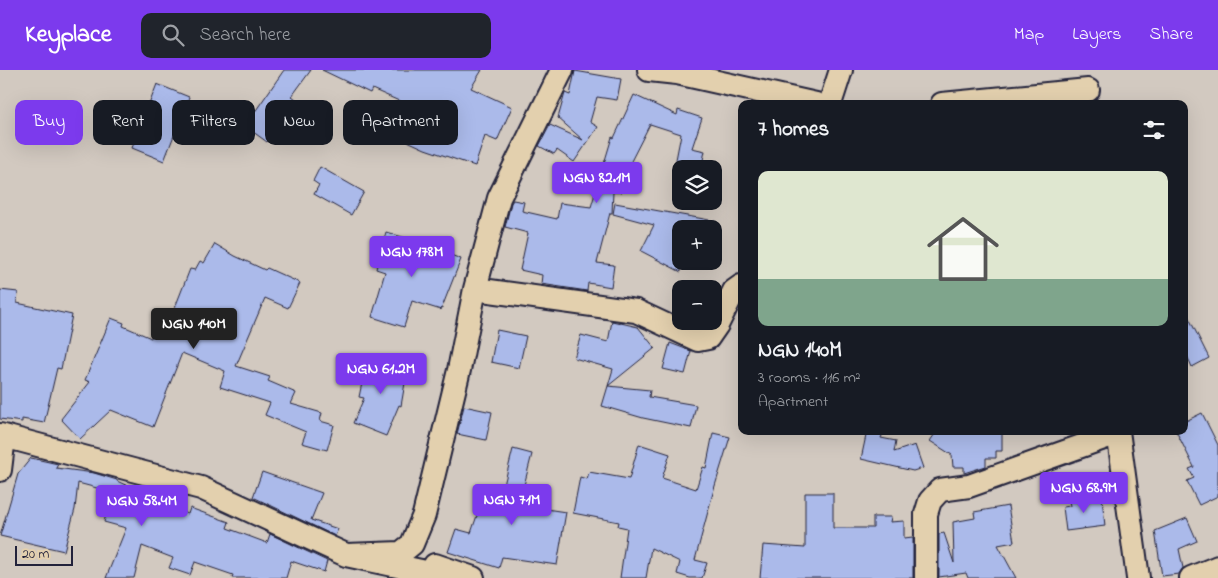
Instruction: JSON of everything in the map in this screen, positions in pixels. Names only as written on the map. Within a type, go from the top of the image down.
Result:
[{"type":"street","points":[[401,553],[412,544],[424,515],[459,370],[475,290],[499,198],[562,70]]},
{"type":"street","points":[[649,70],[677,73],[798,100]]},
{"type":"street","points":[[831,100],[841,70]]},
{"type":"street","points":[[978,100],[1087,88]]},
{"type":"street","points":[[475,290],[636,311],[698,340],[708,338],[717,325],[734,291],[738,288]]},
{"type":"street","points":[[926,578],[926,514],[930,501],[940,490],[969,486],[1110,435]]},
{"type":"street","points":[[1118,435],[1138,578]]},
{"type":"street","points":[[0,470],[2,436],[201,488],[346,555],[448,578]]},
{"type":"street","points":[[346,555],[401,553],[473,578]]},
{"type":"street","points":[[1192,578],[1218,567]]},
{"type":"building","points":[[284,70],[311,70],[292,96],[295,100],[265,100],[265,141],[255,133],[255,112]]},
{"type":"building","points":[[322,70],[482,70],[471,88],[512,107],[497,141],[485,136],[475,166],[416,145],[458,145],[458,100],[397,100],[372,89],[370,93]]},
{"type":"building","points":[[575,71],[621,79],[617,100],[597,97],[590,122],[598,127],[574,162],[557,150],[554,154],[539,146],[550,125],[583,140],[558,118],[565,93],[570,95]]},
{"type":"building","points":[[157,84],[189,97],[188,100],[172,100],[172,141],[164,161],[132,148],[133,145],[162,145],[162,100],[151,100]]},
{"type":"building","points":[[634,95],[677,115],[678,110],[702,118],[692,148],[705,151],[703,160],[676,160],[681,134],[650,124],[628,167],[621,192],[613,192],[612,213],[610,213],[597,263],[614,265],[611,287],[588,283],[587,291],[541,284],[542,275],[520,270],[528,233],[505,227],[511,203],[513,200],[524,202],[522,211],[557,219],[560,203],[591,207],[612,137],[614,138]]},
{"type":"building","points":[[320,167],[364,192],[351,215],[314,194],[319,185],[313,181]]},
{"type":"building","points":[[615,203],[709,220],[672,220],[672,267],[641,251],[654,225],[613,214]]},
{"type":"building","points":[[386,232],[461,259],[441,310],[412,301],[404,327],[372,317],[385,272],[376,269]]},
{"type":"building","points":[[215,244],[265,270],[267,268],[300,283],[288,308],[265,298],[236,366],[270,377],[268,381],[296,393],[291,404],[322,413],[320,421],[334,425],[327,450],[302,443],[306,432],[265,415],[270,403],[220,387],[225,371],[182,353],[153,427],[111,410],[80,439],[61,419],[90,382],[85,380],[111,318],[124,323],[123,326],[151,338],[156,327],[164,331],[169,323],[190,269],[195,270],[200,261],[204,263]]},
{"type":"building","points":[[0,290],[18,292],[17,303],[72,315],[61,369],[57,368],[44,423],[22,419],[22,422],[0,419]]},
{"type":"building","points":[[1188,316],[1209,358],[1192,367],[1188,358]]},
{"type":"building","points":[[612,321],[638,327],[655,348],[608,386],[613,369],[574,358],[581,335],[608,342]]},
{"type":"building","points":[[497,330],[526,336],[519,368],[491,362]]},
{"type":"building","points":[[670,343],[691,351],[685,374],[663,369]]},
{"type":"building","points":[[377,355],[399,360],[398,367],[404,368],[403,377],[406,377],[401,406],[399,405],[386,436],[353,423],[364,398],[359,397],[365,369],[367,369],[368,365],[375,366]]},
{"type":"building","points":[[608,386],[650,390],[649,397],[696,405],[691,428],[643,418],[602,406]]},
{"type":"building","points":[[464,406],[492,412],[486,440],[457,434]]},
{"type":"building","points":[[1202,413],[1218,445],[1218,496],[1199,505],[1187,481],[1194,478],[1189,469],[1194,467],[1178,435],[1188,435],[1188,420]]},
{"type":"building","points":[[713,433],[730,437],[695,560],[707,563],[702,578],[690,578],[677,574],[680,562],[651,548],[646,578],[620,578],[627,528],[618,526],[619,522],[573,513],[580,477],[587,479],[589,472],[629,479],[639,444],[670,454],[662,478],[696,489],[703,467],[706,468]]},
{"type":"building","points":[[866,435],[882,435],[881,438],[896,441],[894,452],[915,445],[923,468],[913,471],[861,459]]},
{"type":"building","points":[[934,435],[1002,435],[1002,451],[996,451],[996,458],[986,458],[986,466],[964,473],[964,467],[953,467],[952,455],[930,441]]},
{"type":"building","points":[[513,449],[532,454],[519,505],[566,512],[557,565],[502,557],[499,568],[448,552],[456,529],[471,533],[481,504],[486,506],[489,497],[500,501]]},
{"type":"building","points":[[31,458],[58,464],[56,468],[94,473],[117,480],[153,498],[152,500],[188,514],[190,508],[229,522],[227,528],[267,543],[270,534],[327,561],[324,572],[291,561],[286,578],[232,578],[233,575],[195,562],[190,575],[169,568],[173,558],[142,546],[134,578],[106,578],[126,528],[104,522],[112,492],[78,483],[75,509],[64,551],[0,536],[18,474]]},
{"type":"building","points":[[262,472],[322,493],[311,520],[338,529],[335,536],[253,497]]},
{"type":"building","points":[[805,493],[833,493],[833,528],[873,528],[873,517],[891,517],[890,522],[904,521],[904,538],[913,537],[913,578],[760,578],[763,545],[805,548]]},
{"type":"building","points":[[1102,498],[1105,526],[1066,531],[1063,507],[1070,506],[1069,501]]},
{"type":"building","points":[[1008,506],[1014,542],[998,545],[1016,578],[968,578],[966,573],[939,577],[939,534],[944,533],[954,563],[953,522],[975,518],[974,512]]},
{"type":"building","points":[[1187,518],[1197,541],[1179,549],[1183,568],[1179,574],[1162,576],[1155,531]]}]
